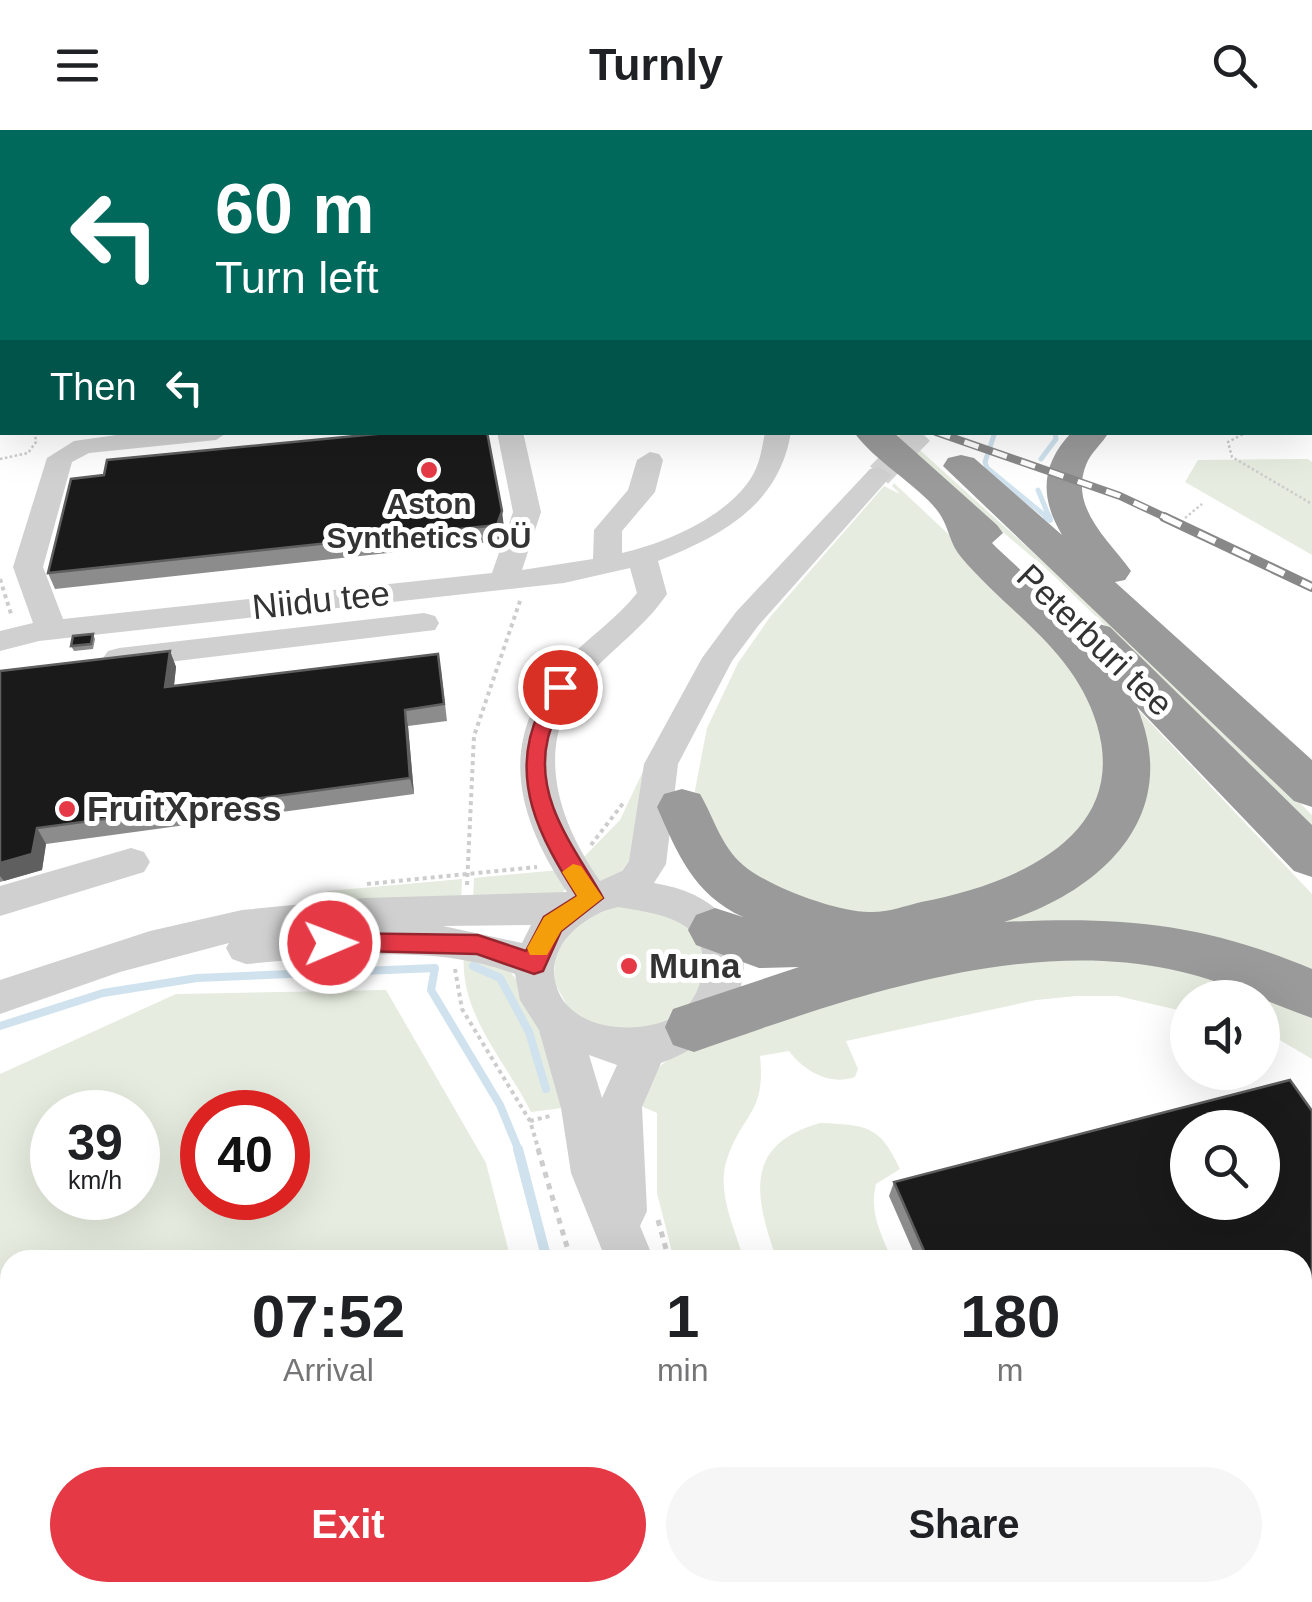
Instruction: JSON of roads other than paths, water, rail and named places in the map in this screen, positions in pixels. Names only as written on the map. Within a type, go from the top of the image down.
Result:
[{"type":"highway","name":"Peterburi tee","points":[[873,435],[1097,639],[1312,857]]},
{"type":"highway","name":"Peterburi tee","points":[[925,435],[1063,556],[1296,774]]},
{"type":"highway","points":[[1089,435],[1071,453],[1061,481],[1075,525],[1132,594],[1259,712],[1296,774]]},
{"type":"highway","points":[[706,921],[759,946],[780,947],[980,910],[1032,892],[1099,845],[1116,822],[1129,787],[1127,744],[1106,689],[1058,628],[970,543],[959,511]]},
{"type":"highway","points":[[682,807],[711,864],[723,878],[757,901],[816,921],[867,932]]},
{"type":"highway","points":[[670,1037],[758,1002],[853,976],[986,946],[1039,940],[1103,937],[1171,946],[1291,982],[1312,994]]},
{"type":"street","points":[[51,629],[28,567],[60,458],[82,446],[187,435]]},
{"type":"street","points":[[511,435],[528,512],[516,579]]},
{"type":"street","name":"Niidu tee","points":[[0,641],[51,629],[516,579],[642,557],[685,542],[740,508],[769,474],[777,435]]},
{"type":"street","points":[[607,565],[608,530],[641,492],[650,460]]},
{"type":"street","points":[[670,1037],[613,1047],[582,1038],[558,1022],[536,985],[534,964],[540,943],[553,924],[593,899],[636,880],[647,864],[662,764],[718,658],[747,620],[879,474]]},
{"type":"street","points":[[593,899],[567,861],[540,804],[534,766],[538,736],[560,687],[652,594],[642,557]]},
{"type":"street","points":[[338,598],[338,633]]},
{"type":"street","points":[[86,661],[424,623]]},
{"type":"street","points":[[628,1250],[618,1154],[620,1107],[670,1037],[712,1010],[723,991],[727,970],[724,948],[706,921],[686,864],[681,731]]},
{"type":"street","points":[[0,902],[131,862]]},
{"type":"street","points":[[0,997],[183,936],[294,919],[660,895],[706,921]]},
{"type":"street","points":[[130,955],[362,941],[478,944],[534,964]]},
{"type":"street","points":[[558,1022],[583,1108],[594,1173],[627,1250]]},
{"type":"waterway","points":[[994,435],[985,462],[987,468],[1049,519]]},
{"type":"waterway","points":[[1041,459],[1055,435]]},
{"type":"waterway","points":[[1038,490],[1050,519]]},
{"type":"waterway","points":[[1046,517],[1050,520],[1049,517]]},
{"type":"waterway","points":[[473,966],[500,978],[529,1032],[546,1089]]},
{"type":"waterway","points":[[0,1026],[103,993],[197,978],[435,968],[431,990],[500,1105],[519,1151]]},
{"type":"waterway","points":[[518,1149],[544,1250]]},
{"type":"tunnel","points":[[879,475],[918,435]]},
{"type":"railway","points":[[945,435],[1120,496],[1169,519]]},
{"type":"railway","points":[[1164,517],[1312,587]]},
{"type":"place","name":"Aston Synthetics OÜ","points":[[429,470]]},
{"type":"place","name":"FruitXpress","points":[[67,809]]},
{"type":"place","name":"Muna","points":[[629,966]]}]
